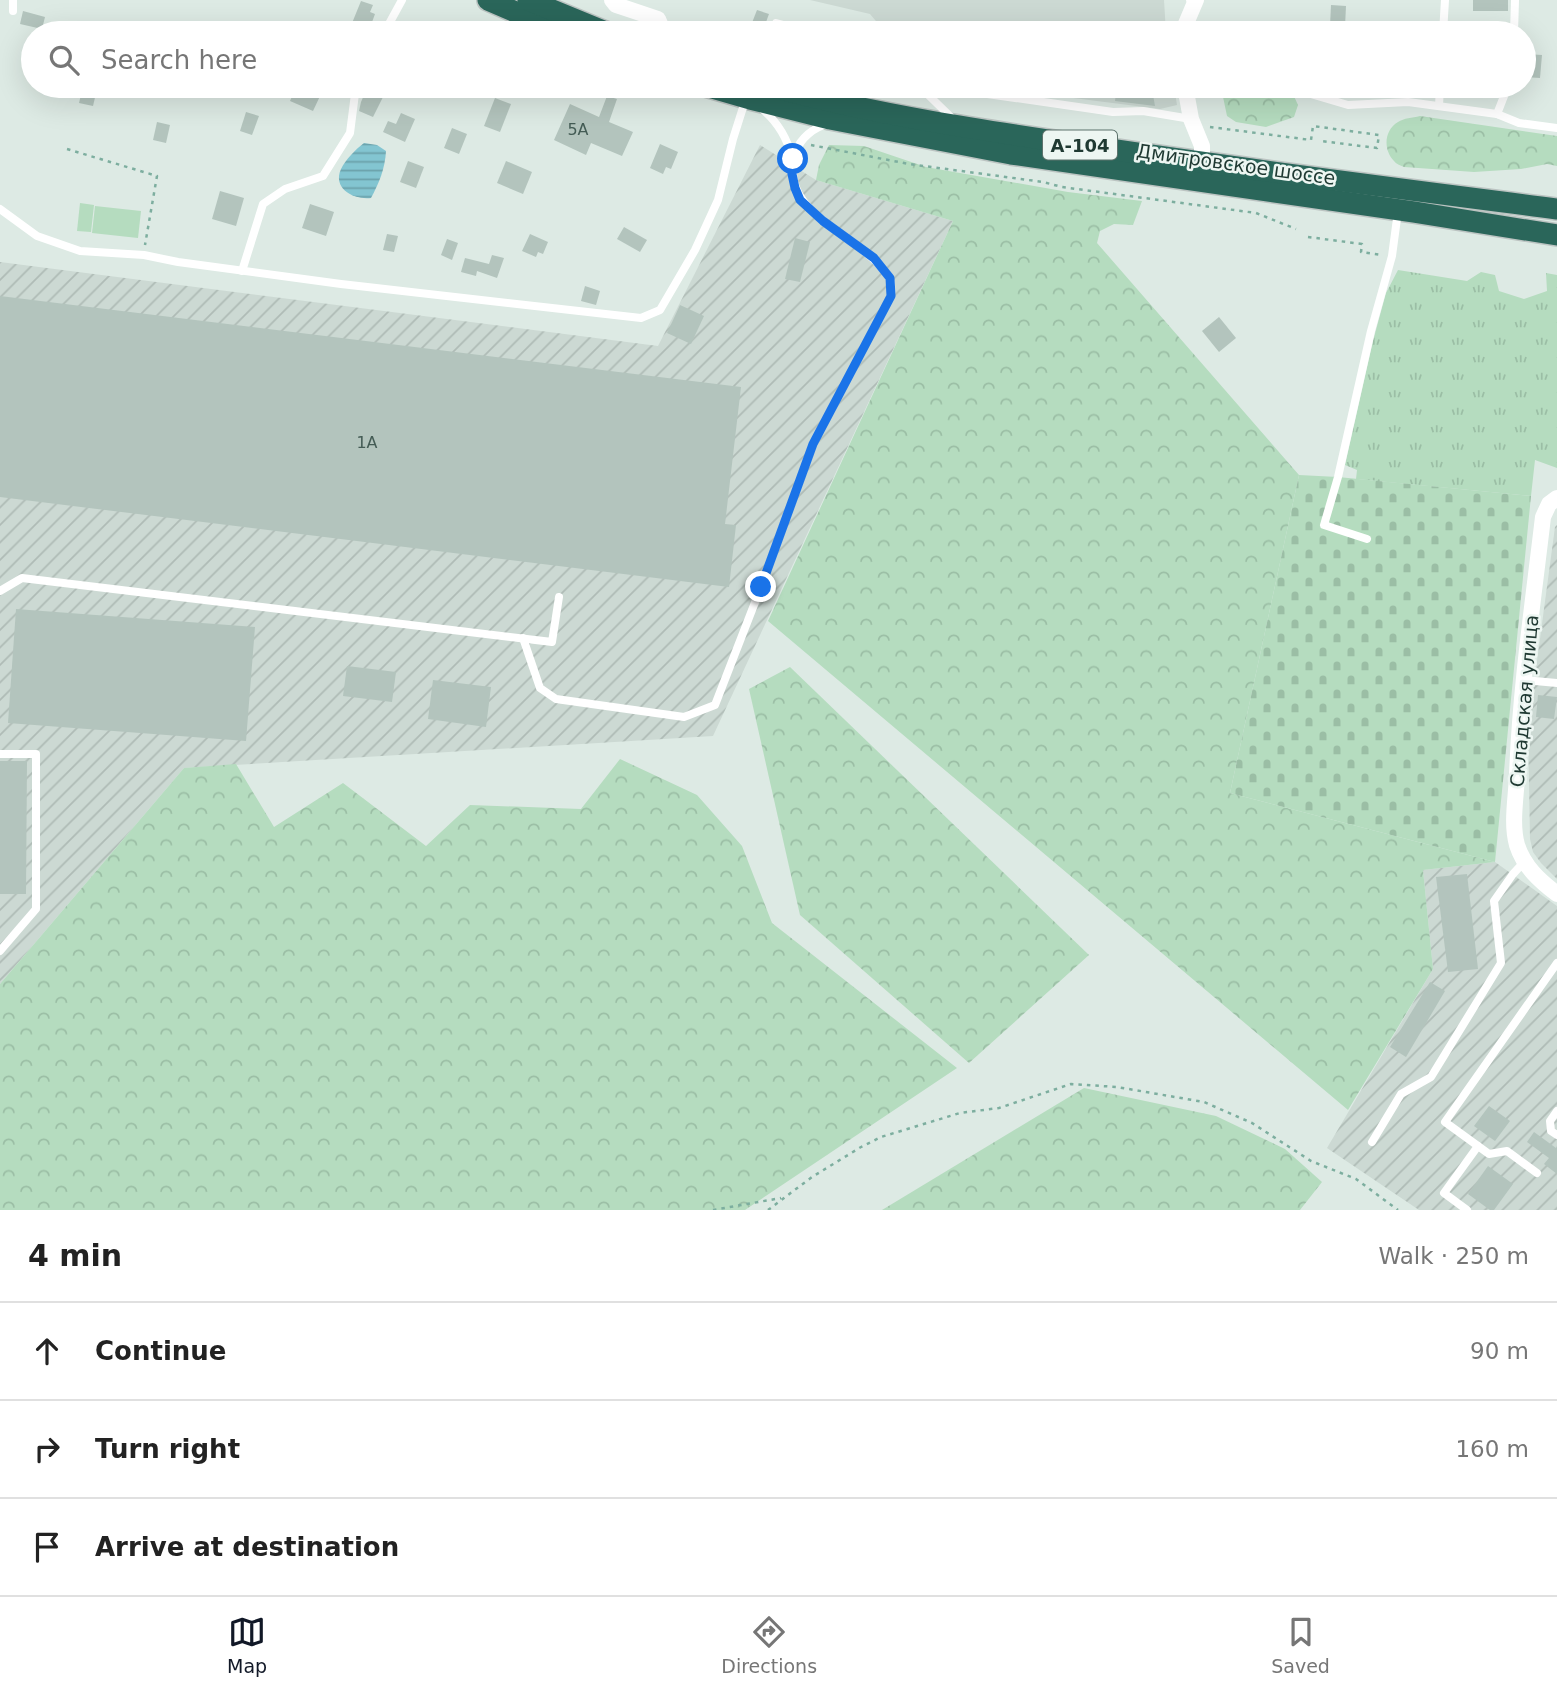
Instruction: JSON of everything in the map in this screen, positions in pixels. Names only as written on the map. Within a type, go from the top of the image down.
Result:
[{"type":"highway","points":[[488,0],[536,21]]},
{"type":"highway","points":[[528,0],[579,21]]},
{"type":"highway","name":"Дмитровское шоссе","points":[[745,98],[840,121],[1011,154],[1557,235]]},
{"type":"highway","name":"Дмитровское шоссе","points":[[817,98],[1016,136],[1557,209]]},
{"type":"street","points":[[612,0],[616,5],[658,21]]},
{"type":"street","points":[[1187,21],[1195,0]]},
{"type":"street","points":[[1188,98],[1192,122],[1202,146],[1202,163]]},
{"type":"street","name":"Складская улица","points":[[1557,498],[1549,504],[1543,517],[1518,726],[1515,826],[1517,845],[1534,876],[1557,894]]},
{"type":"lane","points":[[13,0],[13,10]]},
{"type":"lane","points":[[391,21],[402,0]]},
{"type":"lane","points":[[1444,21],[1445,0]]},
{"type":"lane","points":[[1514,21],[1515,0]]},
{"type":"lane","points":[[242,271],[263,204],[285,189],[323,176],[350,133],[354,98]]},
{"type":"lane","points":[[931,98],[960,126]]},
{"type":"lane","points":[[1012,98],[1113,113],[1143,111],[1192,122]]},
{"type":"lane","points":[[1324,98],[1348,105],[1408,102],[1497,114],[1518,123],[1557,128]]},
{"type":"lane","points":[[1439,98],[1439,106]]},
{"type":"lane","points":[[1497,114],[1503,98]]},
{"type":"lane","points":[[0,209],[37,236],[80,251],[144,255],[242,271],[641,318],[660,310],[695,250],[718,200],[733,139],[748,99],[769,115],[779,127],[788,141],[793,159]]},
{"type":"lane","points":[[523,638],[540,688],[556,699],[684,717],[715,705],[813,444],[891,296],[890,278],[874,258],[823,221],[800,200],[795,188],[793,159],[799,142],[821,126],[840,121]]},
{"type":"lane","points":[[1367,539],[1324,525],[1392,256],[1398,211]]},
{"type":"lane","points":[[0,591],[22,578],[552,642],[559,597]]},
{"type":"lane","points":[[1524,680],[1557,683]]},
{"type":"lane","points":[[0,754],[36,754],[36,909],[0,951]]},
{"type":"lane","points":[[1372,1142],[1401,1094],[1432,1077],[1501,963],[1494,901],[1525,861]]},
{"type":"lane","points":[[1537,1173],[1507,1151],[1489,1154],[1445,1122],[1557,963]]},
{"type":"lane","points":[[1557,1111],[1550,1121],[1551,1131],[1557,1135]]},
{"type":"lane","points":[[1467,1210],[1444,1193],[1478,1146]]},
{"type":"path","points":[[1192,122],[1311,140],[1313,126],[1379,135],[1377,148],[1321,141]]},
{"type":"path","points":[[799,142],[909,164],[1256,213],[1296,229]]},
{"type":"path","points":[[67,149],[157,176],[144,255]]},
{"type":"path","points":[[1308,237],[1362,244],[1362,252],[1392,256]]},
{"type":"path","points":[[768,1210],[812,1177],[881,1138],[960,1113],[999,1108],[1071,1084],[1117,1087],[1204,1102],[1252,1123],[1311,1161],[1356,1179],[1398,1210]]},
{"type":"path","points":[[713,1210],[785,1198]]},
{"type":"shaded area","points":[[810,0],[1164,0],[1165,21],[876,21],[870,14]]},
{"type":"shaded area","points":[[1073,98],[1176,98],[1177,105],[1160,109]]},
{"type":"shaded area","points":[[760,145],[816,180],[953,221],[713,736],[184,768],[0,984],[0,262],[658,346]]},
{"type":"shaded area","points":[[1557,525],[1557,879],[1533,852],[1530,839],[1528,728]]},
{"type":"shaded area","points":[[1495,862],[1557,906],[1557,1210],[1419,1210],[1327,1148],[1433,969],[1423,870]]},
{"type":"green space","points":[[1223,98],[1295,98],[1298,105],[1294,117],[1266,127],[1236,122],[1227,116]]},
{"type":"green space","points":[[1420,116],[1557,136],[1557,166],[1547,164],[1521,169],[1474,172],[1404,167],[1390,156],[1388,135],[1398,122]]},
{"type":"green space","points":[[829,145],[864,146],[926,167],[1068,192],[1142,201],[1133,225],[1114,224],[1100,231],[1097,243],[1299,475],[1230,793],[1495,862],[1423,870],[1433,969],[1348,1110],[768,621],[953,221],[816,180],[819,165]]},
{"type":"green space","points":[[80,203],[94,205],[91,232],[77,231]]},
{"type":"green space","points":[[95,206],[141,211],[138,238],[92,233]]},
{"type":"green space","points":[[1398,270],[1467,281],[1481,272],[1495,275],[1499,291],[1524,299],[1547,291],[1546,273],[1557,275],[1557,468],[1535,460],[1531,496],[1356,479],[1357,470],[1345,465],[1386,293]]},
{"type":"green space","points":[[1299,475],[1531,496],[1495,862],[1230,793]]},
{"type":"green space","points":[[790,667],[1089,955],[969,1063],[800,915],[749,689]]},
{"type":"green space","points":[[620,759],[697,795],[742,846],[772,923],[957,1068],[745,1210],[0,1210],[0,984],[184,768],[236,764],[274,827],[343,783],[426,846],[470,805],[581,809]]},
{"type":"green space","points":[[1084,1088],[1216,1116],[1285,1149],[1322,1182],[1300,1210],[882,1210]]},
{"type":"water","points":[[364,143],[377,145],[386,151],[381,176],[371,198],[346,192],[339,176],[343,165]]},
{"type":"building","points":[[1473,0],[1508,0],[1508,11],[1473,11]]},
{"type":"building","points":[[361,1],[373,5],[370,12],[375,14],[372,21],[353,21]]},
{"type":"building","points":[[1331,5],[1346,6],[1345,21],[1330,21]]},
{"type":"building","points":[[757,10],[769,14],[766,21],[753,21]]},
{"type":"building","points":[[23,11],[45,17],[44,21],[21,21],[20,24]]},
{"type":"building","points":[[1536,55],[1542,55],[1540,78],[1536,78]]},
{"type":"building","points":[[80,98],[95,98],[93,106],[79,103]]},
{"type":"building","points":[[291,98],[319,98],[313,111],[290,101]]},
{"type":"building","points":[[363,98],[382,98],[373,117],[359,111]]},
{"type":"building","points":[[495,98],[511,104],[500,132],[484,126]]},
{"type":"building","points":[[606,98],[617,99],[609,122],[633,132],[622,156],[591,143],[586,155],[554,140],[570,104],[599,117]]},
{"type":"building","points":[[1115,98],[1154,98],[1155,106],[1115,101]]},
{"type":"building","points":[[246,112],[259,116],[252,135],[240,131]]},
{"type":"building","points":[[401,113],[415,119],[405,142],[383,132],[388,121],[396,124]]},
{"type":"building","points":[[157,122],[170,125],[166,143],[153,140]]},
{"type":"building","points":[[452,128],[467,134],[459,154],[444,148]]},
{"type":"building","points":[[660,144],[678,152],[671,169],[666,167],[663,174],[650,168]]},
{"type":"building","points":[[408,161],[424,167],[416,188],[400,182]]},
{"type":"building","points":[[506,161],[532,172],[523,194],[497,183]]},
{"type":"building","points":[[220,191],[244,198],[236,226],[212,219]]},
{"type":"building","points":[[310,204],[334,212],[326,236],[302,228]]},
{"type":"building","points":[[624,227],[647,240],[640,252],[617,239]]},
{"type":"building","points":[[387,234],[398,236],[394,252],[383,250]]},
{"type":"building","points":[[530,234],[548,242],[543,254],[538,252],[536,257],[522,251]]},
{"type":"building","points":[[795,238],[810,242],[800,282],[785,279]]},
{"type":"building","points":[[447,239],[458,243],[452,260],[441,255]]},
{"type":"building","points":[[492,255],[504,258],[497,278],[477,271],[476,276],[461,272],[465,258],[489,264]]},
{"type":"building","points":[[585,286],[600,291],[596,305],[581,301]]},
{"type":"building","points":[[0,296],[741,387],[725,524],[736,525],[729,587],[0,497]]},
{"type":"building","points":[[680,305],[704,316],[691,344],[667,333]]},
{"type":"building","points":[[1219,317],[1236,338],[1219,352],[1202,331]]},
{"type":"building","points":[[16,609],[255,627],[246,741],[8,723]]},
{"type":"building","points":[[347,666],[396,672],[392,702],[343,696]]},
{"type":"building","points":[[433,680],[491,687],[486,727],[428,719]]},
{"type":"building","points":[[1538,695],[1557,697],[1554,719],[1536,717]]},
{"type":"building","points":[[0,761],[27,761],[26,894],[0,894]]},
{"type":"building","points":[[1467,874],[1478,969],[1448,972],[1436,877]]},
{"type":"building","points":[[1430,982],[1445,991],[1406,1057],[1390,1047]]},
{"type":"building","points":[[1489,1106],[1510,1121],[1495,1141],[1474,1126]]},
{"type":"building","points":[[1534,1132],[1556,1148],[1557,1146],[1557,1174],[1544,1164],[1549,1158],[1527,1142]]},
{"type":"building","points":[[1488,1166],[1513,1184],[1494,1210],[1468,1194]]},
{"type":"route","points":[[761,587],[813,444],[891,296],[890,278],[874,258],[823,221],[800,200],[792,174],[793,159]]}]
